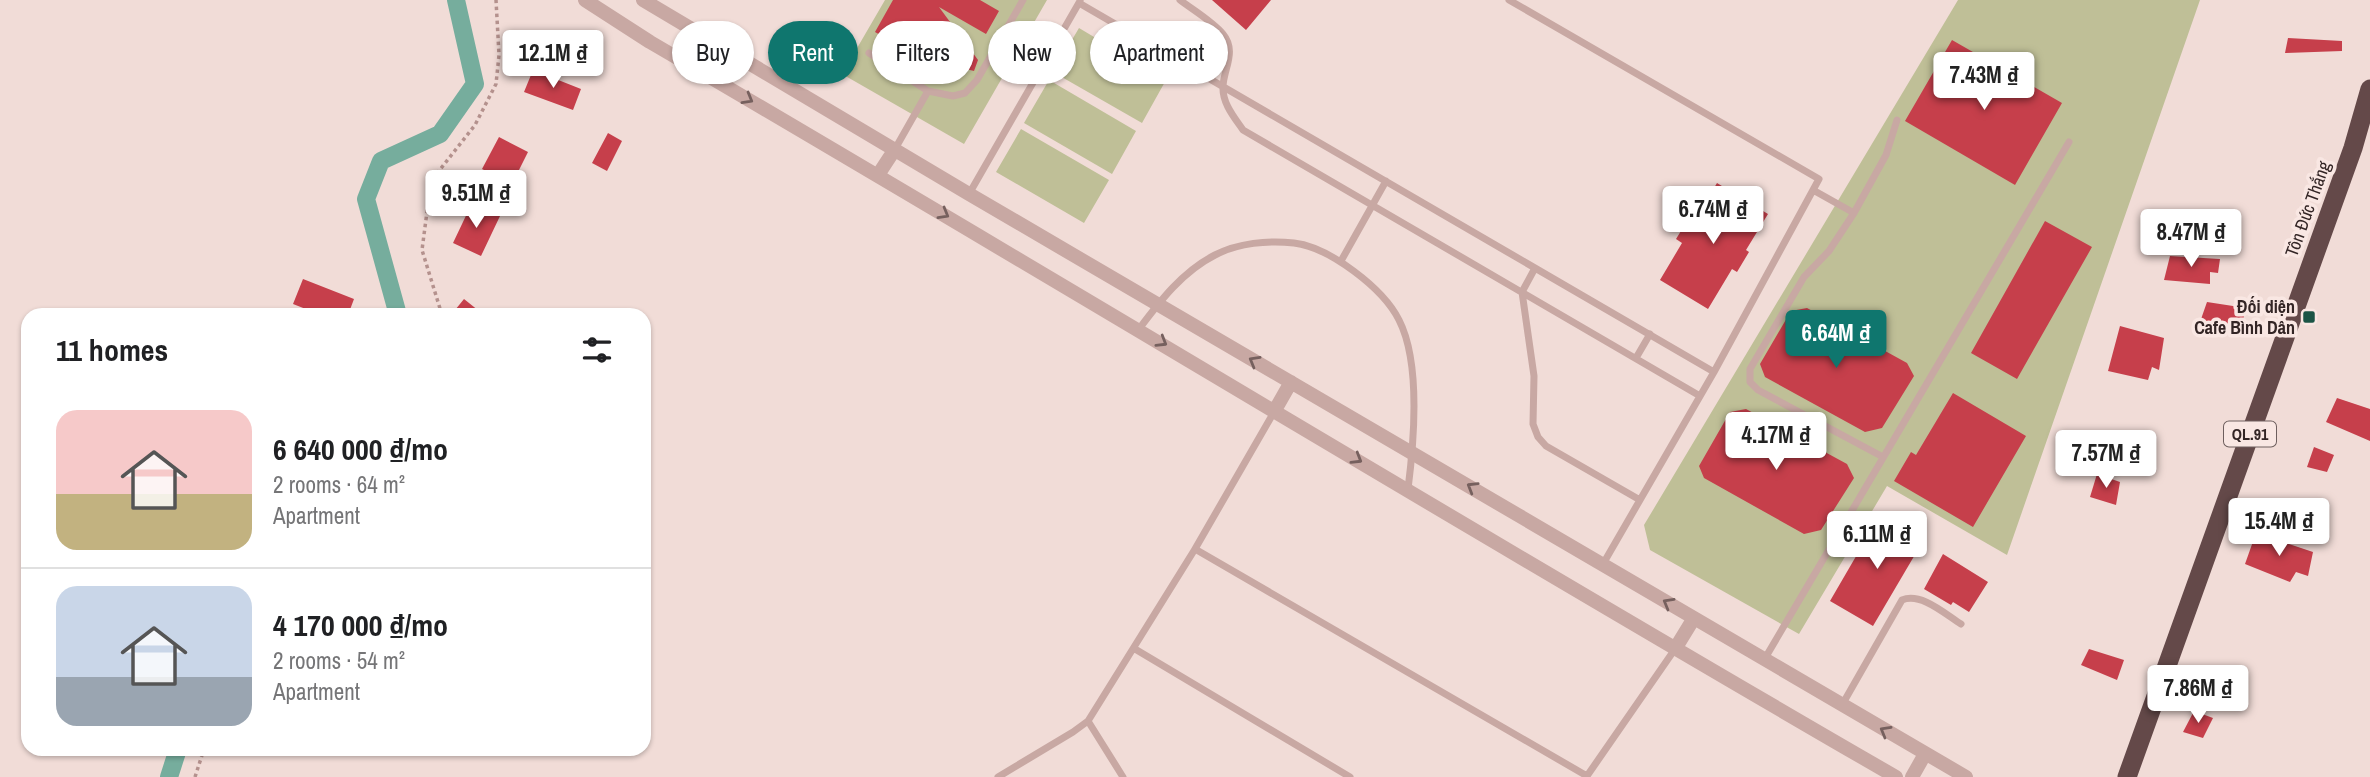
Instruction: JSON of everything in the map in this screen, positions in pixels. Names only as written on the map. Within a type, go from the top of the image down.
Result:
[{"type":"highway","name":"Tôn Đức Thắng","points":[[2127,777],[2353,148],[2370,89]]},
{"type":"street","points":[[585,0],[662,49],[1896,777]]},
{"type":"street","points":[[643,0],[969,194],[1966,777]]},
{"type":"street","points":[[878,176],[895,149]]},
{"type":"street","points":[[1275,410],[1292,382]]},
{"type":"street","points":[[1675,649],[1694,618]]},
{"type":"street","points":[[1912,777],[1925,754]]},
{"type":"lane","points":[[869,53],[928,91],[953,96],[965,93],[977,80],[1023,0]]},
{"type":"lane","points":[[1180,0],[1223,34],[1229,45],[1230,61],[1223,86],[1227,108],[1243,130],[1700,396]]},
{"type":"lane","points":[[1510,0],[1819,180],[1714,372],[1603,565]]},
{"type":"lane","points":[[969,194],[1079,1],[1714,372]]},
{"type":"lane","points":[[895,149],[928,91]]},
{"type":"lane","points":[[1883,457],[1758,390],[1750,382],[1750,369],[1804,277],[1829,251],[1854,213],[1886,155],[1897,120]]},
{"type":"lane","points":[[1764,660],[2069,142]]},
{"type":"lane","points":[[1341,261],[1386,181]]},
{"type":"lane","points":[[1813,190],[1854,213]]},
{"type":"lane","points":[[1139,329],[1180,279],[1215,255],[1251,243],[1296,243],[1341,261],[1377,290],[1400,320],[1413,371],[1413,453],[1408,489]]},
{"type":"lane","points":[[1535,268],[1522,292],[1534,376],[1534,424],[1538,438],[1546,446],[1640,500]]},
{"type":"lane","points":[[1636,358],[1650,334]]},
{"type":"lane","points":[[998,777],[1073,733],[1088,720],[1135,649],[1275,410]]},
{"type":"lane","points":[[1195,549],[1587,776],[1675,649]]},
{"type":"lane","points":[[1841,706],[1902,600],[1919,598],[1962,625]]},
{"type":"lane","points":[[1135,649],[1350,777]]},
{"type":"lane","points":[[1088,720],[1123,777]]},
{"type":"path","points":[[440,308],[422,250],[431,181],[475,125],[496,85],[499,55],[496,0]]},
{"type":"path","points":[[195,777],[202,756]]},
{"type":"green space","points":[[885,0],[1047,0],[1035,21],[988,21],[988,84],[999,84],[964,144],[858,83],[858,46],[872,22],[872,84],[974,84],[974,21],[873,21]]},
{"type":"green space","points":[[1958,0],[2200,0],[2007,555],[1887,486],[1799,634],[1650,550],[1644,525]]},
{"type":"green space","points":[[1079,28],[1090,35],[1090,84],[1164,84],[1142,123],[1074,84],[1076,33]]},
{"type":"green space","points":[[1047,84],[1056,84],[1136,131],[1112,174],[1024,123]]},
{"type":"green space","points":[[1021,129],[1109,180],[1084,223],[996,172]]},
{"type":"building","points":[[893,0],[980,0],[999,11],[993,21],[988,21],[986,34],[974,27],[974,21],[963,21],[939,7],[949,21],[881,21]]},
{"type":"building","points":[[1212,0],[1271,0],[1246,30]]},
{"type":"building","points":[[2288,38],[2342,41],[2342,51],[2285,53]]},
{"type":"building","points":[[1952,40],[2062,103],[2015,185],[1905,121]]},
{"type":"building","points":[[974,55],[978,60],[974,71]]},
{"type":"building","points":[[533,70],[581,89],[573,110],[524,92]]},
{"type":"building","points":[[608,133],[622,141],[607,171],[592,163]]},
{"type":"building","points":[[499,137],[528,152],[512,184],[482,169]]},
{"type":"building","points":[[1717,183],[1768,214],[1746,250],[1749,252],[1737,272],[1732,269],[1708,309],[1660,280],[1682,243],[1676,239],[1689,218],[1694,221]]},
{"type":"building","points":[[472,203],[500,216],[481,256],[453,243]]},
{"type":"building","points":[[2045,221],[2092,247],[2017,379],[1971,353]]},
{"type":"building","points":[[2170,256],[2220,259],[2218,273],[2210,272],[2210,284],[2164,280]]},
{"type":"building","points":[[303,279],[354,299],[351,308],[303,308],[293,304]]},
{"type":"building","points":[[464,299],[475,308],[457,308]]},
{"type":"building","points":[[2207,302],[2246,308],[2240,331],[2200,322]]},
{"type":"building","points":[[1807,308],[1907,363],[1914,376],[1882,428],[1865,432],[1765,377],[1760,364],[1791,311]]},
{"type":"building","points":[[2120,326],[2164,338],[2159,370],[2152,367],[2148,380],[2108,371]]},
{"type":"building","points":[[1953,393],[2026,436],[1973,527],[1894,481],[1911,452],[1916,455]]},
{"type":"building","points":[[2337,398],[2370,409],[2370,441],[2326,422]]},
{"type":"building","points":[[1746,409],[1847,464],[1854,478],[1821,530],[1804,534],[1704,478],[1699,466],[1730,412]]},
{"type":"building","points":[[2314,447],[2334,455],[2327,472],[2307,467]]},
{"type":"building","points":[[2097,474],[2120,482],[2116,505],[2090,497]]},
{"type":"building","points":[[1880,515],[1923,541],[1873,626],[1830,601]]},
{"type":"building","points":[[2256,533],[2313,552],[2308,576],[2296,572],[2290,582],[2245,564]]},
{"type":"building","points":[[1943,554],[1988,582],[1969,612],[1924,589]]},
{"type":"building","points":[[2089,649],[2124,660],[2117,680],[2081,665]]},
{"type":"building","points":[[2194,711],[2213,718],[2203,738],[2183,732]]},
{"type":"waterway","points":[[396,308],[366,199],[381,161],[440,134],[475,84],[456,0]]},
{"type":"waterway","points":[[169,777],[176,756]]},
{"type":"place","name":"Đối diện Cafe Bình Dân","points":[[2309,317]]}]
